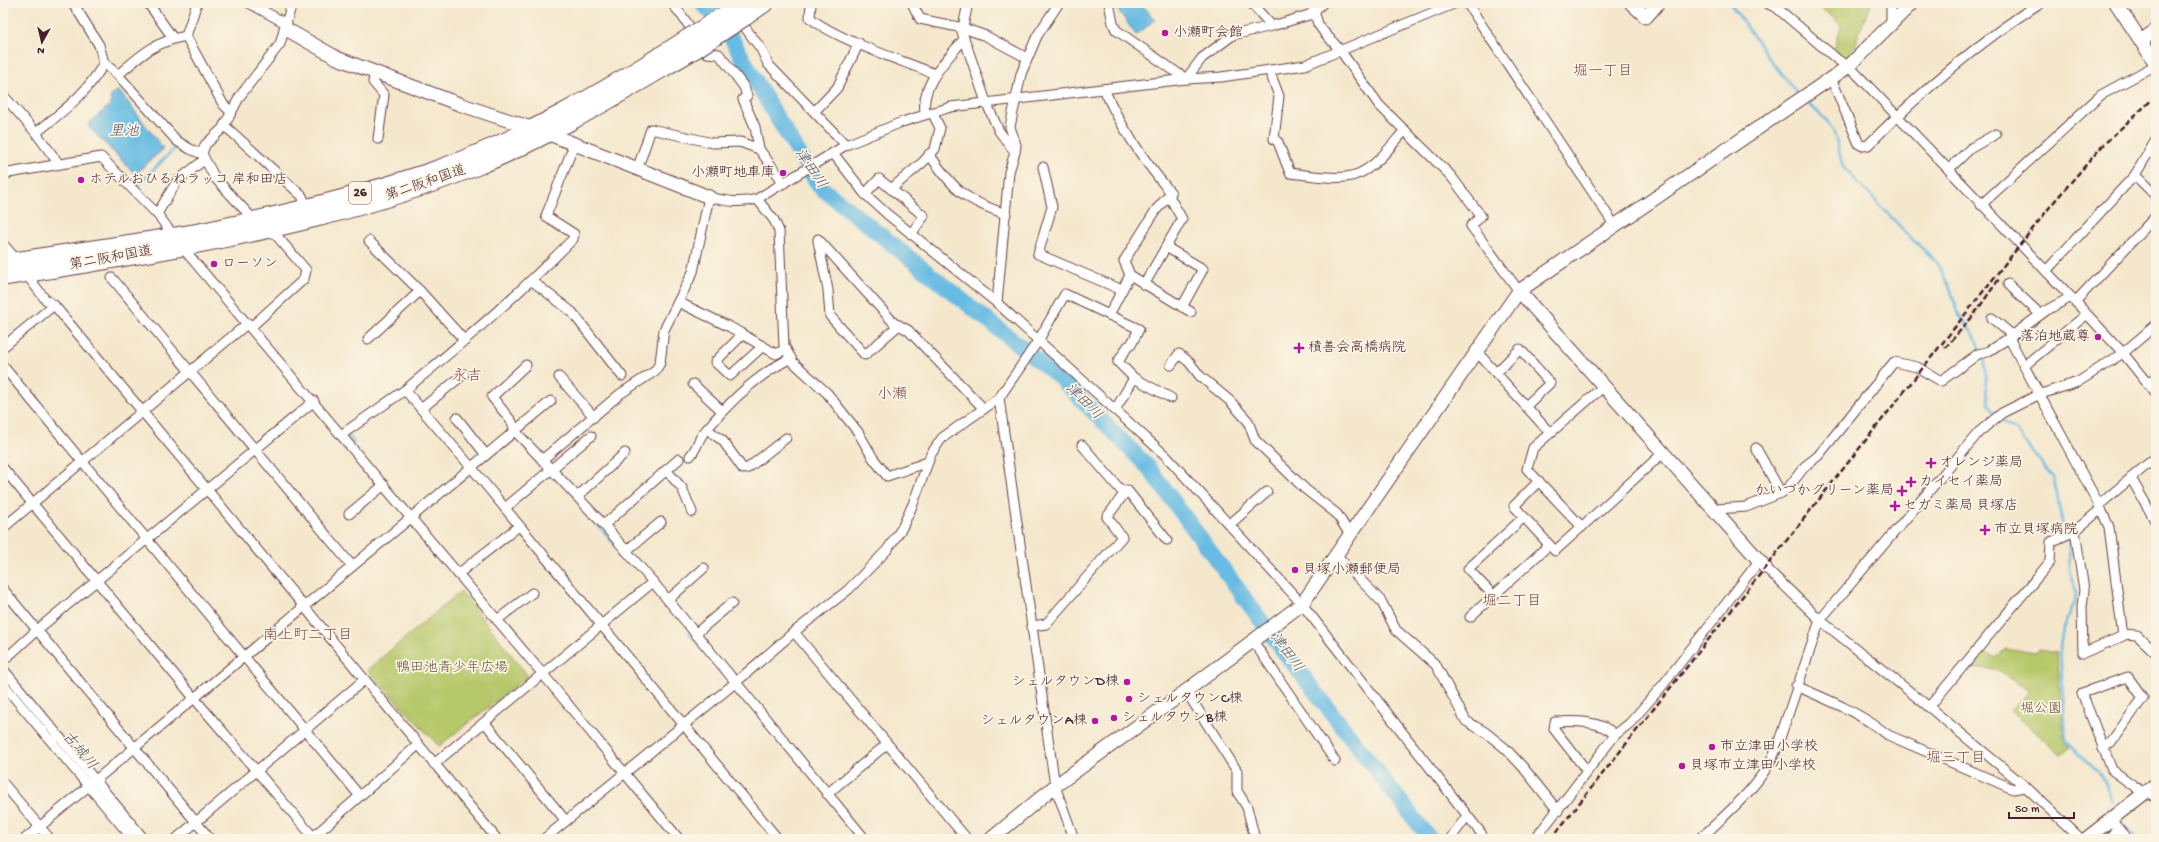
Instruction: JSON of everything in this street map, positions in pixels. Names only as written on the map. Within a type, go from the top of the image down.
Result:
[{"type":"highway","name":"第二阪和国道","points":[[9,262],[272,229],[342,212],[409,191],[478,166],[549,134],[616,98],[692,43],[738,7],[765,3]]},
{"type":"highway","name":"第二阪和国道","points":[[3,278],[178,241],[307,207],[429,172],[494,146],[531,128],[692,43]]},
{"type":"street","points":[[3,528],[304,279],[306,270],[272,229],[253,220],[215,178],[203,157],[177,141],[118,75],[104,63],[98,45],[72,3]]},
{"type":"street","points":[[148,3],[173,38]]},
{"type":"street","points":[[197,3],[186,36],[223,104],[231,112]]},
{"type":"street","points":[[249,3],[337,58],[459,104],[549,134],[637,170],[709,197],[731,202],[746,202],[757,199],[846,145],[928,113],[951,107],[986,102],[1305,65],[1456,3]]},
{"type":"street","points":[[157,214],[177,180],[203,157],[205,145],[224,125],[255,75],[280,44],[292,3]]},
{"type":"street","points":[[671,3],[678,10],[683,20],[707,53],[720,54],[744,87],[747,92],[747,96],[743,99],[744,105],[755,127],[759,149],[784,183]]},
{"type":"street","points":[[811,3],[810,18],[859,43],[935,74]]},
{"type":"street","points":[[912,3],[920,19],[963,28],[986,36],[1027,58]]},
{"type":"street","points":[[968,3],[962,32],[964,39],[986,102],[999,131],[1015,152]]},
{"type":"street","points":[[997,303],[1009,172],[1016,145],[1010,127],[1021,74],[1027,58],[1037,36],[1059,3]]},
{"type":"street","points":[[1109,3],[1116,30],[1186,79]]},
{"type":"street","points":[[1251,3],[1272,26]]},
{"type":"street","points":[[1186,79],[1202,58],[1233,35],[1272,26],[1309,15],[1323,3]]},
{"type":"street","points":[[1467,3],[1615,226]]},
{"type":"street","points":[[1631,3],[1646,17],[1658,3]]},
{"type":"street","points":[[1766,3],[1777,8],[1838,60],[1849,66],[1949,169],[1981,205],[2046,271],[2123,353],[2156,394]]},
{"type":"street","points":[[1891,3],[1891,24]]},
{"type":"street","points":[[991,839],[1055,786],[1186,691],[1302,604],[1519,291],[1849,66],[1912,3]]},
{"type":"street","points":[[1831,78],[1859,144],[1868,146],[1897,116],[1963,58],[2040,3]]},
{"type":"street","points":[[1981,205],[2101,95],[2156,64],[2116,3]]},
{"type":"street","points":[[738,7],[750,33],[768,64],[815,111],[846,145]]},
{"type":"street","points":[[1314,11],[1318,24],[1340,50],[1379,105],[1451,176],[1482,216],[1471,226],[1519,291],[1716,509],[1762,564],[1820,620],[2026,787],[2081,839]]},
{"type":"street","points":[[2141,41],[2156,30]]},
{"type":"street","points":[[118,75],[149,48],[173,38],[186,36]]},
{"type":"street","points":[[892,189],[934,149],[940,128],[924,106],[925,98],[935,74],[964,39]]},
{"type":"street","points":[[815,111],[837,88],[859,43]]},
{"type":"street","points":[[36,133],[74,102],[92,83],[104,63]]},
{"type":"street","points":[[1269,70],[1279,96],[1274,139],[1278,142],[1290,173],[1348,177],[1365,170],[1384,155],[1405,130]]},
{"type":"street","points":[[375,72],[373,82],[384,95],[378,139]]},
{"type":"street","points":[[1104,89],[1115,116],[1143,159],[1172,193],[1156,210],[1124,261],[1130,275],[1144,285],[1191,312]]},
{"type":"street","points":[[3,95],[36,133],[59,164]]},
{"type":"street","points":[[224,125],[302,196],[307,207]]},
{"type":"street","points":[[637,170],[651,129],[713,142],[740,142],[759,149]]},
{"type":"street","points":[[1949,169],[1971,148],[1996,134]]},
{"type":"street","points":[[2046,271],[2135,175],[2156,140]]},
{"type":"street","points":[[341,434],[405,390],[465,341],[532,281],[573,239],[574,234],[546,216],[574,145]]},
{"type":"street","points":[[834,153],[866,194],[911,234],[997,303],[1166,456],[1302,604],[1467,816],[1483,839]]},
{"type":"street","points":[[929,154],[949,182],[958,191],[984,207],[1006,214]]},
{"type":"street","points":[[3,174],[101,157],[157,214],[178,241],[542,673],[678,839]]},
{"type":"street","points":[[1043,167],[1052,207],[1038,254],[1122,290]]},
{"type":"street","points":[[2135,175],[2156,196]]},
{"type":"street","points":[[866,194],[879,179],[924,216],[911,234]]},
{"type":"street","points":[[1144,285],[1182,219],[1169,196]]},
{"type":"street","points":[[542,460],[620,394],[654,372],[660,364],[664,330],[693,272],[709,197]]},
{"type":"street","points":[[757,199],[774,220],[779,230],[782,321],[786,349],[791,358],[827,393],[858,432],[873,458],[887,476],[928,462]]},
{"type":"street","points":[[1716,509],[1746,507],[1781,493],[1788,488],[1805,466],[1818,456],[1894,362],[1917,367],[1941,381],[1978,354],[1987,352],[2010,337],[2040,314],[2073,300],[2156,216]]},
{"type":"street","points":[[899,325],[865,355],[830,316],[828,290],[818,239],[894,323],[899,325],[908,330],[984,409]]},
{"type":"street","points":[[369,241],[420,291],[465,341]]},
{"type":"street","points":[[3,247],[9,262],[26,274],[45,299],[54,305],[497,839]]},
{"type":"street","points":[[1166,247],[1203,269],[1182,307]]},
{"type":"street","points":[[1109,315],[1130,275]]},
{"type":"street","points":[[112,278],[352,566]]},
{"type":"street","points":[[532,281],[572,312],[622,376]]},
{"type":"street","points":[[2008,284],[2040,314]]},
{"type":"street","points":[[368,339],[420,291]]},
{"type":"street","points":[[544,839],[735,683],[794,632],[848,590],[887,550],[902,528],[928,462],[942,438],[999,398],[1038,341],[1065,294],[1139,329],[1131,345],[1128,346],[1118,362],[1134,378],[1171,398]]},
{"type":"street","points":[[678,302],[743,334],[776,354],[786,349]]},
{"type":"street","points":[[3,347],[54,305]]},
{"type":"street","points":[[2024,366],[2086,315]]},
{"type":"street","points":[[1992,318],[2010,337],[2038,395],[2100,507],[2109,527],[2123,636],[2083,653],[2082,607],[2084,590],[2074,531]]},
{"type":"street","points":[[1700,839],[1755,784],[1768,768],[1776,750],[1796,686],[1820,620],[1979,432],[1998,416],[2038,395],[2078,382],[2123,353],[2156,325]]},
{"type":"street","points":[[743,334],[715,362],[730,376],[763,346]]},
{"type":"street","points":[[1496,373],[1520,350],[1550,383],[1526,406]]},
{"type":"street","points":[[1477,352],[1550,433]]},
{"type":"street","points":[[1172,365],[1179,354],[1189,362],[1200,376],[1230,401],[1248,421],[1255,440],[1305,489],[1337,514],[1350,535]]},
{"type":"street","points":[[690,456],[696,450],[701,434],[722,411],[748,386],[770,368],[791,358]]},
{"type":"street","points":[[526,365],[492,397],[512,422],[515,431],[604,525],[653,582],[865,839]]},
{"type":"street","points":[[3,366],[359,795]]},
{"type":"street","points":[[421,409],[464,374]]},
{"type":"street","points":[[559,377],[594,417]]},
{"type":"street","points":[[2147,384],[2156,377]]},
{"type":"street","points":[[1115,410],[1134,378]]},
{"type":"street","points":[[693,384],[722,411]]},
{"type":"street","points":[[1582,527],[1527,469],[1533,448],[1604,386]]},
{"type":"street","points":[[405,390],[471,467],[600,626],[778,839]]},
{"type":"street","points":[[999,398],[1055,786],[1072,833],[1072,839]]},
{"type":"street","points":[[3,661],[37,630],[97,582],[314,401]]},
{"type":"street","points":[[25,839],[194,698],[245,658],[352,566],[551,401]]},
{"type":"street","points":[[457,418],[486,455]]},
{"type":"street","points":[[706,429],[723,441],[743,469],[748,468],[786,438]]},
{"type":"street","points":[[505,508],[552,471],[591,436]]},
{"type":"street","points":[[1082,445],[1127,490],[1167,540]]},
{"type":"street","points":[[1756,448],[1781,493]]},
{"type":"street","points":[[1539,481],[1514,506],[1555,551],[1664,452]]},
{"type":"street","points":[[577,497],[625,453]]},
{"type":"street","points":[[1929,707],[2050,562],[2051,542],[2074,531],[2156,457]]},
{"type":"street","points":[[604,525],[679,459]]},
{"type":"street","points":[[3,468],[194,698],[314,838],[359,795],[418,745]]},
{"type":"street","points":[[666,470],[682,488],[692,512]]},
{"type":"street","points":[[2131,478],[2156,522]]},
{"type":"street","points":[[349,514],[384,485]]},
{"type":"street","points":[[1033,626],[1046,624],[1122,537],[1107,517],[1127,490]]},
{"type":"street","points":[[1229,525],[1267,492]]},
{"type":"street","points":[[1494,596],[1468,569],[1524,517]]},
{"type":"street","points":[[626,551],[661,522]]},
{"type":"street","points":[[458,574],[519,526]]},
{"type":"street","points":[[1470,617],[1549,545]]},
{"type":"street","points":[[1336,555],[1381,601],[1396,630],[1436,665],[1466,721],[1485,732],[1505,748],[1558,811]]},
{"type":"street","points":[[1535,839],[1615,735],[1630,723],[1762,564]]},
{"type":"street","points":[[668,600],[704,568]]},
{"type":"street","points":[[434,764],[653,582]]},
{"type":"street","points":[[3,589],[210,839]]},
{"type":"street","points":[[497,620],[532,593]]},
{"type":"street","points":[[695,634],[732,604]]},
{"type":"street","points":[[794,632],[966,839]]},
{"type":"street","points":[[2122,634],[2137,635],[2156,653]]},
{"type":"street","points":[[1253,641],[1335,761]]},
{"type":"street","points":[[3,669],[92,783],[133,839]]},
{"type":"street","points":[[2086,839],[2114,824],[2151,792],[2112,770],[2082,693],[2128,677],[2143,698],[2111,742],[2104,749]]},
{"type":"street","points":[[176,839],[258,772],[364,680]]},
{"type":"street","points":[[3,684],[144,839]]},
{"type":"street","points":[[1796,686],[1848,708],[1871,721],[1888,735],[2013,789],[2026,787]]},
{"type":"street","points":[[1186,691],[1237,771],[1237,791],[1247,807],[1255,839]]},
{"type":"street","points":[[1587,771],[1554,729],[1555,722],[1576,721],[1599,726],[1610,730],[1615,735]]},
{"type":"street","points":[[485,723],[566,821]]},
{"type":"street","points":[[827,794],[887,744]]},
{"type":"street","points":[[3,783],[50,839]]},
{"type":"street","points":[[1450,839],[1467,816]]},
{"type":"street","points":[[2110,839],[2114,824]]},
{"type":"street","points":[[2114,824],[2127,839]]},
{"type":"green space","points":[[1815,3],[1871,3],[1850,56],[1842,58],[1833,51],[1841,27],[1839,23]]},
{"type":"green space","name":"鴨田池青少年広場","points":[[461,591],[528,676],[439,746],[367,670]]},
{"type":"green space","name":"堀公園","points":[[2005,648],[2035,653],[2038,650],[2057,653],[2064,737],[2070,748],[2061,754],[2010,710],[2029,691],[2000,671],[1968,666],[1980,651],[1995,658]]},
{"type":"water","points":[[1121,3],[1141,3],[1155,20],[1136,35],[1116,7]]},
{"type":"water","name":"里池","points":[[117,91],[120,92],[163,148],[135,174],[89,127],[89,123],[110,105],[112,102],[110,97]]},
{"type":"waterway","name":"津田川","points":[[702,3],[725,27],[771,108],[819,186],[1059,377],[1148,467],[1285,653],[1430,839]]},
{"type":"waterway","points":[[1730,3],[1771,61],[1799,95]]},
{"type":"waterway","points":[[1806,101],[1827,121],[1834,132],[1843,167],[1915,242],[1935,260],[1950,288],[1959,315],[1974,335],[1985,361],[1986,391],[1989,405],[1996,415]]},
{"type":"waterway","points":[[139,105],[146,113]]},
{"type":"waterway","points":[[150,201],[137,186],[175,148],[174,144]]},
{"type":"waterway","points":[[162,212],[167,217]]},
{"type":"waterway","points":[[1999,419],[2016,431],[2054,479],[2064,532],[2069,541],[2070,570],[2076,592],[2075,602],[2063,628],[2060,647],[2066,739],[2072,747],[2098,771],[2113,801]]},
{"type":"waterway","points":[[347,434],[354,443]]},
{"type":"waterway","points":[[591,517],[630,562]]},
{"type":"waterway","points":[[689,633],[707,655]]},
{"type":"waterway","name":"古城川","points":[[3,676],[72,759]]},
{"type":"waterway","points":[[2123,826],[2136,839]]},
{"type":"railway","points":[[1551,839],[2053,203],[2104,144],[2156,96]]},
{"type":"railway","points":[[1945,348],[1973,316],[1999,279]]},
{"type":"place","name":"小瀬町会館","points":[[1165,33]]},
{"type":"place","name":"小瀬町地車庫","points":[[783,173]]},
{"type":"place","name":"ホテルおひるねラッコ 岸和田店","points":[[81,180]]},
{"type":"place","name":"ローソン","points":[[214,264]]},
{"type":"place","name":"落泊地蔵尊","points":[[2098,337]]},
{"type":"place","name":"積善会高橋病院","points":[[1299,348]]},
{"type":"place","name":"オレンジ薬局","points":[[1931,463]]},
{"type":"place","name":"カイセイ薬局","points":[[1911,482]]},
{"type":"place","name":"かいづかグリーン薬局","points":[[1902,491]]},
{"type":"place","name":"セガミ薬局 貝塚店","points":[[1895,506]]},
{"type":"place","name":"市立貝塚病院","points":[[1985,530]]},
{"type":"place","name":"貝塚小瀬郵便局","points":[[1295,570]]},
{"type":"place","name":"シェルタウンD棟","points":[[1127,682]]},
{"type":"place","name":"シェルタウンC棟","points":[[1129,699]]},
{"type":"place","name":"シェルタウンB棟","points":[[1114,718]]},
{"type":"place","name":"シェルタウンA棟","points":[[1095,721]]},
{"type":"place","name":"市立津田小学校","points":[[1712,747]]},
{"type":"place","name":"貝塚市立津田小学校","points":[[1682,766]]},
{"type":"district","name":"堀一丁目","points":[[1603,72]]},
{"type":"district","name":"永吉","points":[[467,377]]},
{"type":"district","name":"小瀬","points":[[892,395]]},
{"type":"district","name":"堀二丁目","points":[[1512,602]]},
{"type":"district","name":"南上町二丁目","points":[[308,636]]},
{"type":"district","name":"堀三丁目","points":[[1956,759]]}]
